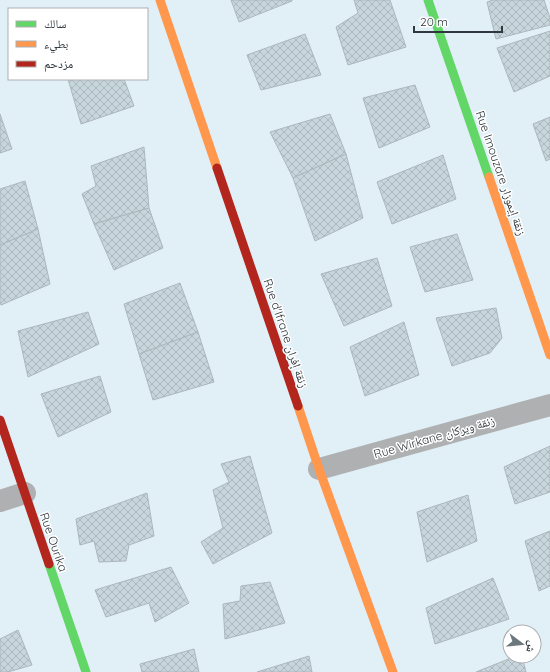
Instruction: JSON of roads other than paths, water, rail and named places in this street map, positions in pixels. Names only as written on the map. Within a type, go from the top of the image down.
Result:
[{"type":"street","name":"Rue d'Ifrane زنقة إفران","points":[[160,0],[319,469],[393,672]]},
{"type":"street","name":"Rue Imouzare زنقة إيموزار","points":[[428,0],[550,355]]},
{"type":"street","name":"Rue Wirkane زنقة ويركان","points":[[319,469],[550,405]]},
{"type":"street","name":"Rue Ourika","points":[[0,420],[86,672]]},
{"type":"street","points":[[0,501],[25,493]]}]
